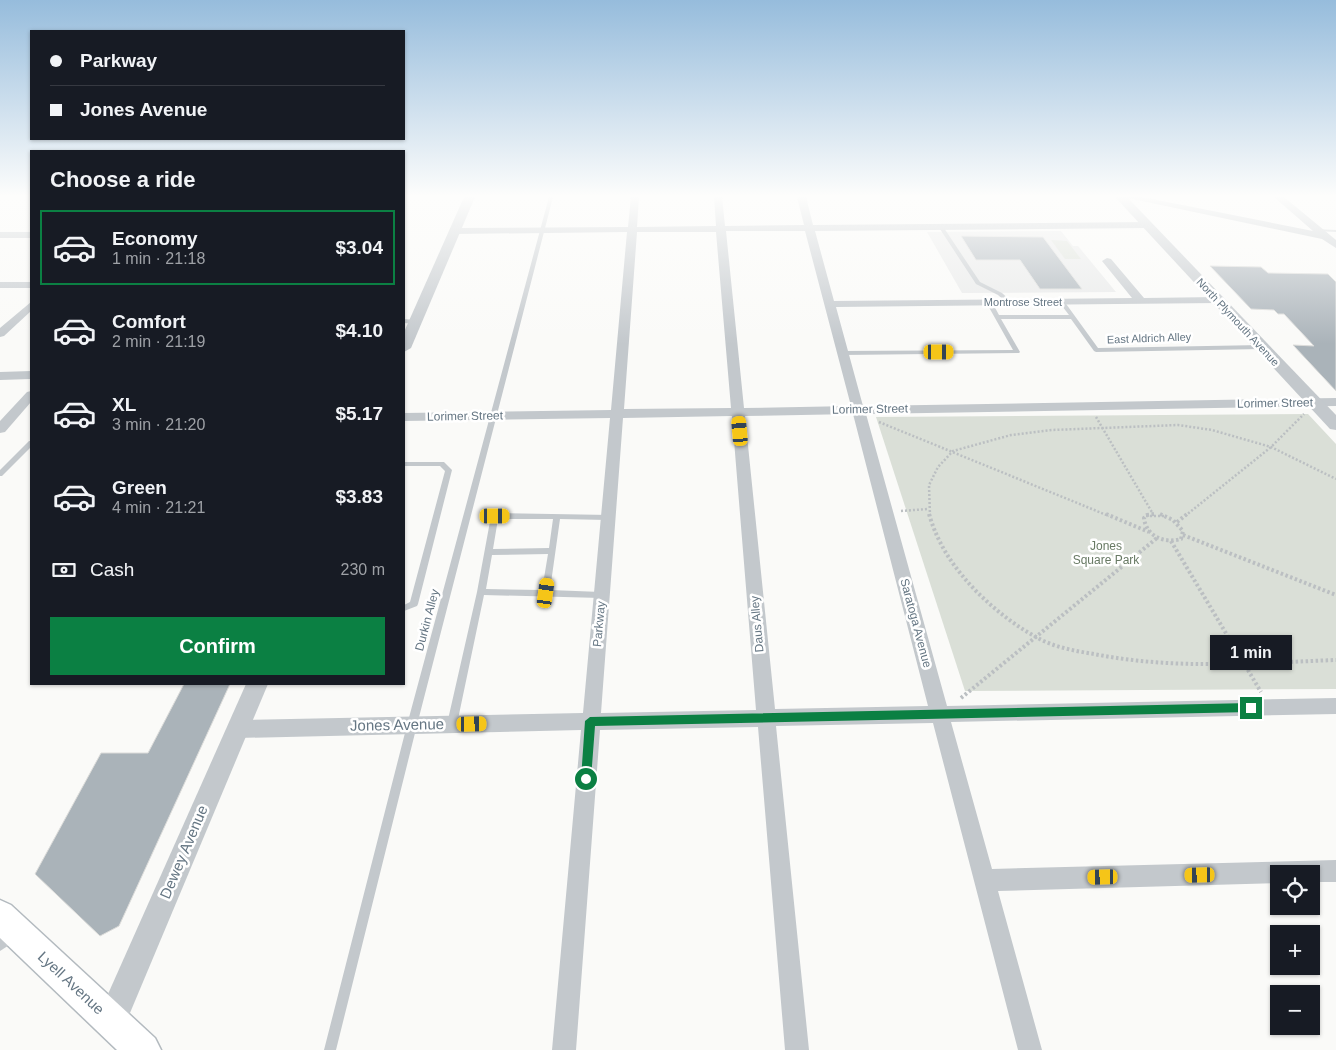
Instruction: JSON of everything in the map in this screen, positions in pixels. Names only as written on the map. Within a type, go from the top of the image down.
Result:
[{"type":"main road","name":"Lyell Avenue","points":[[6,931],[143,1050]]},
{"type":"street","points":[[405,344],[410,321],[448,246]]},
{"type":"street","name":"Parkway","points":[[564,1050],[631,246]]},
{"type":"street","name":"Daus Alley","points":[[723,246],[797,1050]]},
{"type":"street","name":"Saratoga Avenue","points":[[814,246],[856,410],[941,714],[1030,1050]]},
{"type":"street","name":"North Plymouth Avenue","points":[[1166,246],[1336,425]]},
{"type":"street","points":[[1107,261],[1141,301]]},
{"type":"street","points":[[0,285],[30,284]]},
{"type":"street","name":"Montrose Street","points":[[829,304],[1218,300]]},
{"type":"street","points":[[0,334],[30,306]]},
{"type":"street","points":[[0,376],[30,375]]},
{"type":"street","points":[[0,429],[30,396]]},
{"type":"street","name":"Lorimer Street","points":[[405,417],[1336,402]]},
{"type":"street","name":"Dewey Avenue","points":[[111,1021],[257,685]]},
{"type":"street","name":"Jones Avenue","points":[[238,729],[1336,706]]},
{"type":"street","points":[[986,880],[1336,871]]},
{"type":"lane","name":"Durkin Alley","points":[[330,1050],[412,725],[539,246]]},
{"type":"lane","points":[[953,246],[978,283],[1000,294],[1009,302]]},
{"type":"lane","points":[[842,353],[1017,352],[989,302]]},
{"type":"lane","name":"East Aldrich Alley","points":[[1062,302],[1096,350],[1262,347]]},
{"type":"lane","points":[[997,317],[1073,317]]},
{"type":"lane","points":[[0,474],[30,444]]},
{"type":"lane","points":[[405,464],[442,464],[448,470],[414,604],[405,608]]},
{"type":"lane","points":[[452,724],[481,592],[495,516],[607,517]]},
{"type":"lane","points":[[546,593],[557,516]]},
{"type":"lane","points":[[488,552],[552,551]]},
{"type":"lane","points":[[481,592],[601,595]]},
{"type":"path","points":[[1177,522],[1271,447],[1315,403]]},
{"type":"path","points":[[1089,406],[1152,514]]},
{"type":"path","points":[[856,410],[880,423],[1149,532],[1157,538],[1171,541],[1181,538],[1183,535]]},
{"type":"path","points":[[1336,479],[1271,447],[1212,430],[1178,425],[1103,430],[1052,430],[1011,435],[953,451],[938,467],[929,485],[928,509],[936,538],[957,571],[994,609],[1037,638],[1070,650],[1118,659],[1180,665],[1336,660]]},
{"type":"path","points":[[886,512],[928,509]]},
{"type":"path","points":[[1149,532],[1142,520],[1147,515],[1152,514],[1165,516],[1177,522],[1183,531],[1183,535]]},
{"type":"path","points":[[1183,535],[1336,595]]},
{"type":"path","points":[[941,714],[1037,638],[1157,538]]},
{"type":"path","points":[[1171,541],[1271,708]]},
{"type":"shaded area","points":[[935,246],[1078,246],[1116,292],[962,293]]},
{"type":"green space","points":[[1055,246],[1071,246],[1081,259],[1065,259]]},
{"type":"green space","name":"Jones Square Park","points":[[1308,414],[1336,444],[1336,689],[965,691],[876,417]]},
{"type":"building","points":[[967,246],[1050,246],[1082,289],[1040,289],[1020,260],[976,260]]},
{"type":"building","points":[[1210,266],[1261,267],[1268,273],[1328,274],[1336,282],[1336,391],[1293,345],[1314,346],[1284,314],[1278,314],[1274,310],[1251,309]]},
{"type":"building","points":[[183,685],[230,685],[119,926],[100,936],[35,874],[101,753],[148,753]]},
{"type":"route","points":[[586,779],[590,721],[1251,708]]}]
